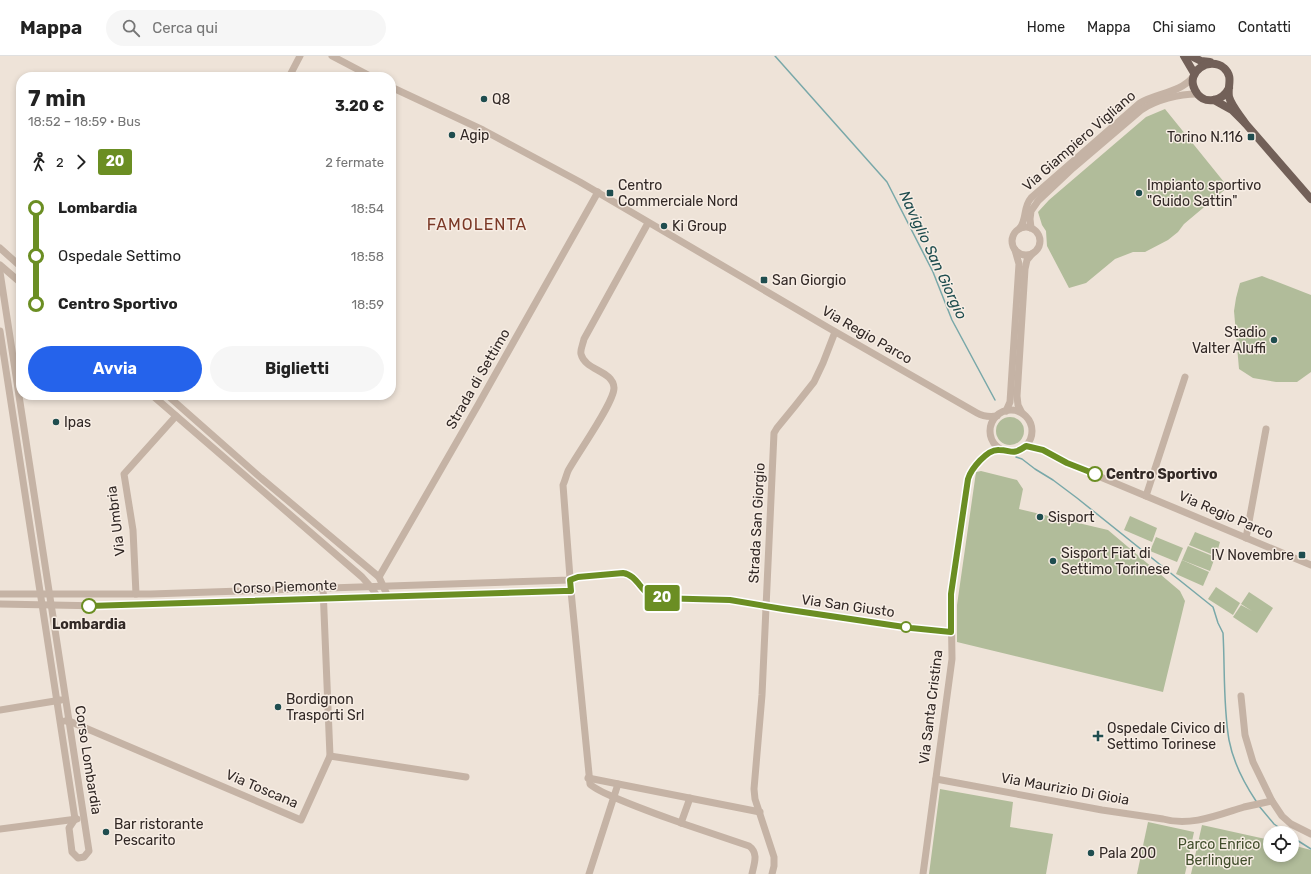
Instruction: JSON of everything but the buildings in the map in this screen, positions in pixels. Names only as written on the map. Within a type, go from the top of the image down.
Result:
[{"type":"main road","points":[[1184,56],[1194,75]]},
{"type":"main road","points":[[1191,56],[1201,61],[1217,63],[1227,70],[1230,82],[1229,95],[1232,104],[1245,123]]},
{"type":"main road","points":[[1211,62],[1201,66],[1194,75],[1193,85],[1198,94],[1202,98],[1214,100],[1232,110],[1311,199]]},
{"type":"main road","points":[[1214,100],[1223,96],[1229,88]]},
{"type":"street","points":[[292,72],[300,56]]},
{"type":"street","points":[[332,56],[362,72]]},
{"type":"street","name":"Via Giampiero Vigliano","points":[[1020,228],[1024,221],[1029,200],[1140,104],[1146,100],[1183,86],[1194,75]]},
{"type":"street","points":[[396,89],[483,130],[598,192],[648,223],[584,339],[581,353],[585,363],[610,378],[614,386],[613,393],[601,417],[568,472],[563,485],[588,778],[592,788],[681,823],[749,846],[754,849],[756,854],[752,874]]},
{"type":"street","name":"Via Giampiero Vigliano","points":[[1031,228],[1031,211],[1038,201],[1141,110],[1183,95],[1198,94]]},
{"type":"street","name":"Strada di Settimo","points":[[379,577],[598,192]]},
{"type":"street","name":"Via Regio Parco","points":[[648,223],[982,416],[997,416]]},
{"type":"street","points":[[1006,411],[1010,402],[1019,264],[1015,250],[1012,246],[1012,236],[1014,232],[1020,228],[1027,226],[1035,230],[1040,238],[1039,247],[1026,263],[1017,400],[1022,413],[1030,423],[1032,430],[1026,446],[1020,450],[1007,452],[1000,449],[994,444],[991,438],[990,428],[997,416],[1006,411],[1022,413]]},
{"type":"street","points":[[0,248],[16,262]]},
{"type":"street","points":[[1015,250],[1023,255],[1032,254]]},
{"type":"street","points":[[0,265],[16,279]]},
{"type":"street","name":"Corso Lombardia","points":[[0,272],[4,319],[16,389]]},
{"type":"street","name":"Corso Lombardia","points":[[0,331],[75,819],[69,828],[72,852],[78,858],[84,857],[89,851],[18,400]]},
{"type":"street","name":"Strada San Giorgio","points":[[772,874],[774,857],[755,799],[754,789],[762,694],[774,433],[814,382],[835,332]]},
{"type":"street","points":[[1146,496],[1185,376]]},
{"type":"street","points":[[158,400],[321,542],[370,586],[378,597]]},
{"type":"street","points":[[173,400],[261,478],[379,577],[388,597]]},
{"type":"street","name":"Via Umbria","points":[[136,594],[133,530],[124,474],[176,416]]},
{"type":"street","name":"Via Regio Parco","points":[[982,416],[990,428]]},
{"type":"street","points":[[1246,538],[1266,429]]},
{"type":"street","name":"Via Regio Parco","points":[[1031,436],[1043,450]]},
{"type":"street","name":"Via Santa Cristina","points":[[987,454],[991,438]]},
{"type":"street","points":[[213,448],[220,441]]},
{"type":"street","name":"Via Regio Parco","points":[[1026,446],[1043,450],[1067,463],[1311,565]]},
{"type":"street","name":"Via Santa Cristina","points":[[923,874],[952,659],[951,594],[968,479],[974,467],[987,454],[1000,449]]},
{"type":"street","points":[[20,466],[29,464]]},
{"type":"street","points":[[255,485],[261,478]]},
{"type":"street","points":[[321,542],[326,533]]},
{"type":"street","name":"Via San Giusto","points":[[570,580],[578,577],[623,573],[629,574],[646,594],[654,597],[730,600],[911,628],[951,632]]},
{"type":"street","name":"Corso Piemonte","points":[[0,594],[151,594],[383,585],[570,580]]},
{"type":"street","points":[[511,582],[512,593]]},
{"type":"street","name":"Via Toscana","points":[[60,722],[69,721],[301,820],[330,756],[323,588]]},
{"type":"street","name":"Corso Piemonte","points":[[0,604],[151,605],[571,591]]},
{"type":"street","points":[[187,592],[188,604]]},
{"type":"street","points":[[151,594],[151,605]]},
{"type":"street","points":[[1241,696],[1246,735],[1253,762],[1272,801],[1282,816],[1291,824],[1311,834]]},
{"type":"street","points":[[0,710],[65,699]]},
{"type":"street","points":[[330,756],[466,776]]},
{"type":"street","points":[[588,778],[760,812]]},
{"type":"street","name":"Via Maurizio Di Gioia","points":[[936,779],[1102,810],[1163,819],[1171,822],[1189,822],[1272,801]]},
{"type":"street","points":[[589,874],[618,784]]},
{"type":"street","points":[[681,823],[690,798]]},
{"type":"street","points":[[0,829],[83,818]]},
{"type":"green space","name":"Impianto sportivo \"Guido Sattin\"","points":[[1165,109],[1228,187],[1184,224],[1178,232],[1168,240],[1145,252],[1133,252],[1115,259],[1086,283],[1069,288],[1047,246],[1046,231],[1042,225],[1038,212],[1049,200],[1146,117]]},
{"type":"green space","name":"Stadio Valter Aluffi","points":[[1262,276],[1311,295],[1311,372],[1297,382],[1276,382],[1253,378],[1239,369],[1234,311],[1236,298],[1240,283]]},
{"type":"green space","points":[[1010,417],[1020,421],[1024,431],[1020,441],[1010,445],[1000,441],[996,431],[1000,421]]},
{"type":"green space","name":"Sisport Fiat di Settimo Torinese","points":[[981,471],[1017,480],[1023,489],[1019,509],[1108,530],[1180,591],[1185,601],[1163,692],[957,642],[957,605],[976,472]]},
{"type":"green space","points":[[1130,516],[1157,528],[1152,542],[1124,530]]},
{"type":"green space","points":[[1195,532],[1220,542],[1216,556],[1189,545]]},
{"type":"green space","points":[[1156,537],[1183,548],[1177,562],[1150,551]]},
{"type":"green space","points":[[1188,546],[1215,557],[1210,571],[1182,560]]},
{"type":"green space","points":[[1182,560],[1209,572],[1203,586],[1176,574]]},
{"type":"green space","points":[[1216,587],[1240,603],[1233,615],[1208,599]]},
{"type":"green space","points":[[1249,592],[1273,608],[1257,633],[1233,617],[1241,605],[1252,611],[1241,604]]},
{"type":"green space","points":[[940,789],[1013,802],[1010,827],[1053,834],[1046,874],[929,874]]},
{"type":"green space","points":[[1148,822],[1194,832],[1185,874],[1137,874]]},
{"type":"green space","name":"Parco Enrico Berlinguer","points":[[1202,825],[1263,838],[1263,862],[1299,862],[1299,847],[1311,850],[1311,874],[1191,874]]},
{"type":"waterway","name":"Naviglio San Giorgio","points":[[775,56],[887,182],[933,272],[952,320],[995,400]]},
{"type":"waterway","points":[[1016,457],[1022,459],[1077,498],[1213,607],[1223,633],[1225,700],[1229,740],[1233,756],[1240,772],[1256,801]]},
{"type":"waterway","points":[[1259,806],[1277,826]]},
{"type":"waterway","points":[[1299,841],[1311,849]]},
{"type":"bus line","name":"20","points":[[89,606],[571,591],[570,580],[578,577],[623,573],[629,574],[646,594],[656,598],[730,600],[930,631],[951,632],[951,594],[968,479],[974,467],[992,451],[1000,449],[1007,452],[1014,452],[1026,446],[1031,446],[1095,474]]},
{"type":"place","name":"Q8","points":[[484,99]]},
{"type":"place","name":"Agip","points":[[452,135]]},
{"type":"place","name":"Torino N.116","points":[[1251,137]]},
{"type":"place","name":"Centro Commerciale Nord","points":[[610,193]]},
{"type":"place","name":"Impianto sportivo \"Guido Sattin\"","points":[[1139,193]]},
{"type":"place","name":"Ki Group","points":[[664,226]]},
{"type":"place","name":"San Giorgio","points":[[764,280]]},
{"type":"place","name":"Stadio Valter Aluffi","points":[[1274,340]]},
{"type":"place","name":"Ipas","points":[[56,422]]},
{"type":"place","name":"Centro Sportivo","points":[[1095,474]]},
{"type":"place","name":"Sisport","points":[[1040,517]]},
{"type":"place","name":"IV Novembre","points":[[1302,555]]},
{"type":"place","name":"Sisport Fiat di Settimo Torinese","points":[[1053,561]]},
{"type":"place","name":"Lombardia","points":[[89,606]]},
{"type":"place","name":"Bordignon Trasporti Srl","points":[[278,707]]},
{"type":"place","name":"Ospedale Civico di Settimo Torinese","points":[[1098,736]]},
{"type":"place","name":"Bar ristorante Pescarito","points":[[106,832]]},
{"type":"place","name":"Pala 200","points":[[1091,853]]},
{"type":"district","name":"FAMOLENTA","points":[[477,224]]}]
